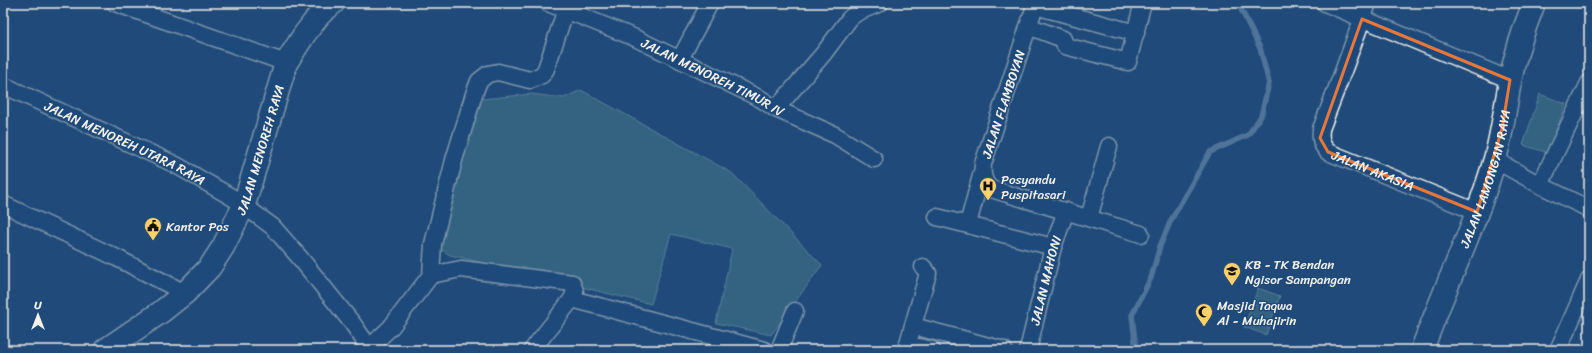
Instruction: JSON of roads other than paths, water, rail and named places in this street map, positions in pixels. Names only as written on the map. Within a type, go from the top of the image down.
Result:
[{"type":"main road","name":"JALAN MENOREH RAYA","points":[[105,350],[161,312],[185,293],[210,267],[223,247],[244,205],[286,63],[320,14],[332,3]]},
{"type":"main road","name":"JALAN LAMONGAN RAYA","points":[[1422,350],[1438,307],[1478,212],[1495,160],[1502,130],[1510,80],[1525,26],[1534,3]]},
{"type":"street","points":[[115,3],[286,63]]},
{"type":"street","name":"JALAN MENOREH TIMUR IV","points":[[548,3],[633,37],[680,59],[762,99],[776,109],[835,135],[874,159]]},
{"type":"street","points":[[680,59],[710,3]]},
{"type":"street","points":[[776,109],[824,53],[850,18],[858,12],[880,3]]},
{"type":"street","points":[[1325,3],[1510,80]]},
{"type":"street","name":"JALAN AKASIA","points":[[1368,3],[1321,129],[1320,138],[1323,147],[1328,152],[1478,212]]},
{"type":"street","points":[[1034,4],[1136,33]]},
{"type":"street","name":"JALAN FLAMBOYAN","points":[[1034,4],[982,172],[986,185],[991,189],[1141,234]]},
{"type":"street","points":[[1028,26],[1063,39],[1065,46],[1128,62],[1142,6]]},
{"type":"street","points":[[370,349],[391,327],[431,275],[431,257],[435,237],[454,160],[479,80],[488,74],[498,72],[530,80],[542,75],[546,69],[566,10]]},
{"type":"street","points":[[1540,185],[1589,83]]},
{"type":"street","name":"JALAN MENOREH UTARA RAYA","points":[[3,85],[176,166],[244,205],[272,227],[300,258],[353,324],[370,349]]},
{"type":"street","points":[[1088,218],[1109,146]]},
{"type":"street","points":[[1495,160],[1540,185],[1589,209]]},
{"type":"street","points":[[968,224],[982,172]]},
{"type":"street","points":[[3,204],[117,258],[185,293]]},
{"type":"street","name":"JALAN MAHONI","points":[[1028,350],[1054,247],[1066,211]]},
{"type":"street","points":[[937,217],[1054,247]]},
{"type":"street","points":[[919,349],[913,326],[928,273],[923,267]]},
{"type":"street","points":[[431,275],[461,268],[572,283],[575,291],[572,299],[532,350]]},
{"type":"street","points":[[1558,350],[1589,280]]},
{"type":"street","points":[[572,299],[764,350]]},
{"type":"street","points":[[779,350],[795,311]]},
{"type":"street","points":[[913,326],[1004,350]]},
{"type":"waterway","points":[[1136,350],[1132,315],[1151,278],[1160,246],[1171,220],[1210,152],[1248,135],[1261,116],[1269,83],[1260,48],[1238,3]]},
{"type":"place","name":"Posyandu Puspitasari","points":[[988,201]]},
{"type":"place","name":"Kantor Pos","points":[[153,241]]},
{"type":"place","name":"KB - TK Bendan Ngisor Sampangan","points":[[1232,286]]},
{"type":"place","name":"Masjid Taqwa Al - Muhajirin","points":[[1204,327]]}]
